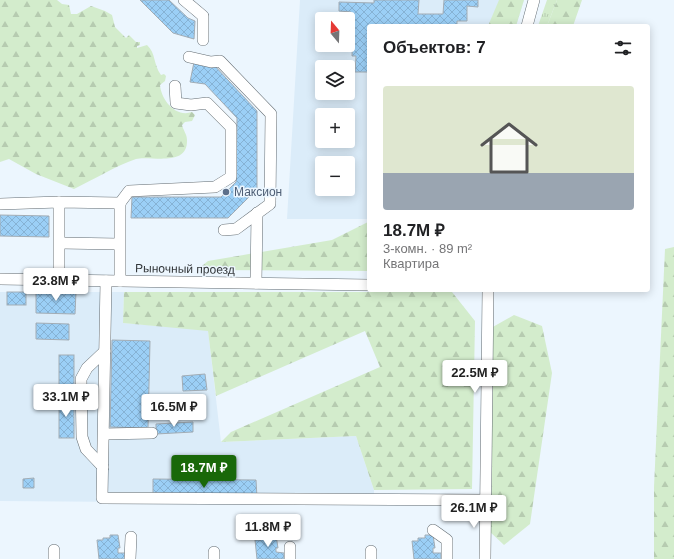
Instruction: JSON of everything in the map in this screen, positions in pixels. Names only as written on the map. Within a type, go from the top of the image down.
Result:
[{"type":"street","points":[[184,0],[203,16],[203,40]]},
{"type":"street","points":[[528,24],[534,0]]},
{"type":"street","points":[[189,57],[211,62],[220,61],[271,114],[270,204],[236,229],[224,230]]},
{"type":"street","points":[[120,280],[120,203],[129,192],[215,187],[231,177],[231,127],[206,103],[191,105],[176,103],[176,86]]},
{"type":"street","points":[[0,204],[60,202],[120,203]]},
{"type":"street","points":[[59,280],[60,202]]},
{"type":"street","points":[[256,283],[257,213]]},
{"type":"street","points":[[60,243],[119,244]]},
{"type":"street","name":"Рыночный проезд","points":[[0,279],[367,285]]},
{"type":"street","points":[[106,281],[102,498],[486,500]]},
{"type":"street","points":[[485,559],[488,292]]},
{"type":"street","points":[[103,467],[86,449],[82,437],[81,378],[87,368],[105,351]]},
{"type":"street","points":[[104,434],[152,433]]},
{"type":"street","points":[[433,530],[447,540],[447,559]]},
{"type":"street","points":[[130,559],[131,537]]},
{"type":"street","points":[[290,547],[290,559]]},
{"type":"shaded area","points":[[300,0],[524,0],[517,24],[367,24],[367,219],[287,219]]},
{"type":"shaded area","points":[[0,292],[124,292],[123,323],[208,330],[221,442],[356,436],[374,490],[374,504],[0,501]]},
{"type":"green space","points":[[0,0],[57,0],[62,4],[69,5],[71,14],[77,14],[91,6],[112,15],[115,27],[126,38],[129,35],[136,42],[140,42],[140,45],[137,46],[137,48],[147,45],[150,48],[158,71],[161,75],[164,74],[166,76],[165,81],[160,85],[163,96],[170,106],[180,112],[192,112],[195,115],[192,121],[185,122],[182,125],[187,140],[186,149],[175,157],[136,159],[74,189],[36,174],[9,159],[0,162]]},
{"type":"green space","points":[[499,0],[524,0],[517,24],[489,24]]},
{"type":"green space","points":[[547,0],[557,0],[548,24],[539,24]]},
{"type":"green space","points":[[557,0],[582,0],[574,24],[548,24]]},
{"type":"green space","points":[[367,222],[367,271],[197,270],[208,261],[332,240]]},
{"type":"green space","points":[[674,247],[674,559],[654,559],[654,487],[665,249]]},
{"type":"green space","points":[[124,292],[452,292],[475,321],[472,489],[374,490],[356,436],[221,442],[231,432],[380,367],[365,331],[216,396],[208,331],[123,323]]},
{"type":"green space","points":[[514,315],[542,326],[552,373],[530,524],[504,545],[488,530],[491,328]]},
{"type":"building","points":[[140,0],[169,0],[188,18],[195,21],[194,39],[173,33]]},
{"type":"building","points":[[374,0],[419,0],[418,14],[443,14],[444,0],[478,0],[478,7],[467,6],[467,21],[457,21],[457,24],[367,24],[367,72],[355,72],[356,56],[352,56],[352,52],[355,52],[355,12],[339,11],[339,2],[374,3]]},
{"type":"building","points":[[194,62],[214,65],[257,111],[257,189],[228,218],[131,218],[132,197],[221,197],[236,182],[237,118],[205,84],[190,82]]},
{"type":"building","points":[[0,215],[49,216],[49,237],[0,236]]},
{"type":"building","points":[[36,291],[76,292],[75,314],[36,313]]},
{"type":"building","points":[[7,292],[26,292],[26,305],[7,305]]},
{"type":"building","points":[[36,323],[69,324],[69,340],[36,339]]},
{"type":"building","points":[[112,340],[150,341],[148,428],[110,427]]},
{"type":"building","points":[[59,355],[74,355],[74,399],[59,399]]},
{"type":"building","points":[[205,374],[207,390],[183,391],[182,376]]},
{"type":"building","points":[[59,399],[74,399],[74,438],[59,438]]},
{"type":"building","points":[[193,422],[193,432],[156,434],[156,424]]},
{"type":"building","points":[[34,478],[34,488],[23,488],[23,479]]},
{"type":"building","points":[[153,479],[256,480],[257,498],[153,498]]},
{"type":"building","points":[[110,535],[118,535],[120,548],[118,548],[118,553],[126,553],[128,559],[99,559],[97,540],[110,538]]},
{"type":"building","points":[[268,535],[276,535],[278,548],[276,548],[276,552],[284,553],[284,558],[286,559],[257,559],[255,540],[261,540],[261,537],[267,537]]},
{"type":"building","points":[[425,535],[433,535],[435,548],[433,548],[433,553],[441,553],[441,558],[443,559],[414,559],[412,541],[418,541],[418,538],[425,538]]},
{"type":"place","name":"Максион","points":[[226,192]]}]
